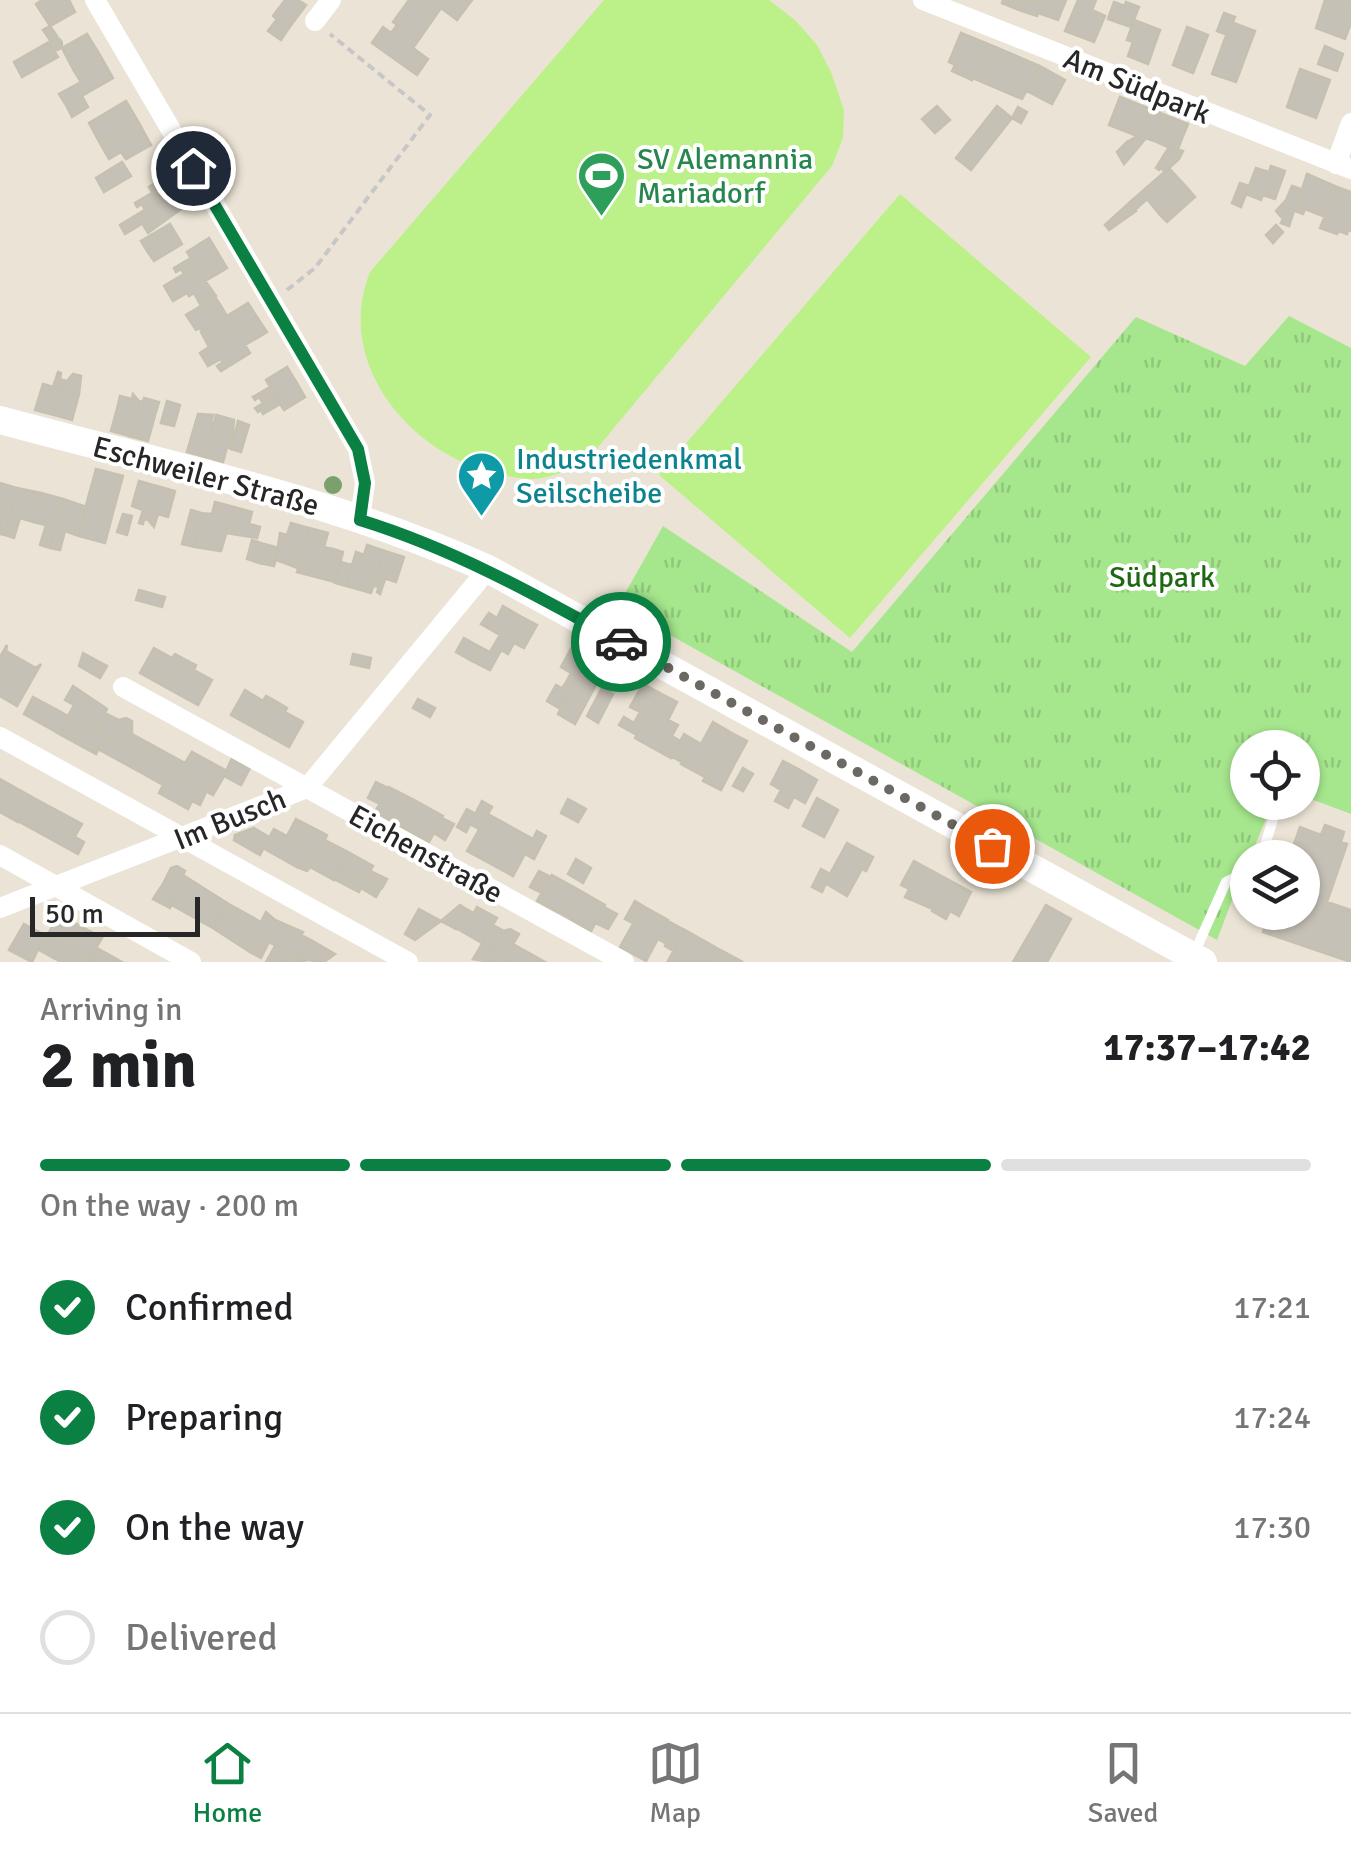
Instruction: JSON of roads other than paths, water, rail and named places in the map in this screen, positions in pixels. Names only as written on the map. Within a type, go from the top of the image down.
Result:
[{"type":"street","points":[[94,0],[358,449],[365,483],[360,520]]},
{"type":"street","points":[[315,21],[331,0]]},
{"type":"street","name":"Am Südpark","points":[[923,0],[1343,166]]},
{"type":"street","points":[[1343,166],[1351,123]]},
{"type":"street","name":"Eschweiler Straße","points":[[0,420],[426,541],[488,569],[1198,959]]},
{"type":"street","name":"Im Busch","points":[[0,908],[307,788],[488,569]]},
{"type":"street","name":"Eichenstraße","points":[[123,686],[624,962]]},
{"type":"street","points":[[0,736],[408,962]]},
{"type":"street","points":[[0,855],[192,962]]},
{"type":"lane","points":[[1198,959],[1230,880]]},
{"type":"place","name":"SV Alemannia Mariadorf","points":[[602,218]]},
{"type":"place","name":"Industriedenkmal Seilscheibe","points":[[481,518]]},
{"type":"park label","name":"Südpark","points":[[1162,577]]}]
